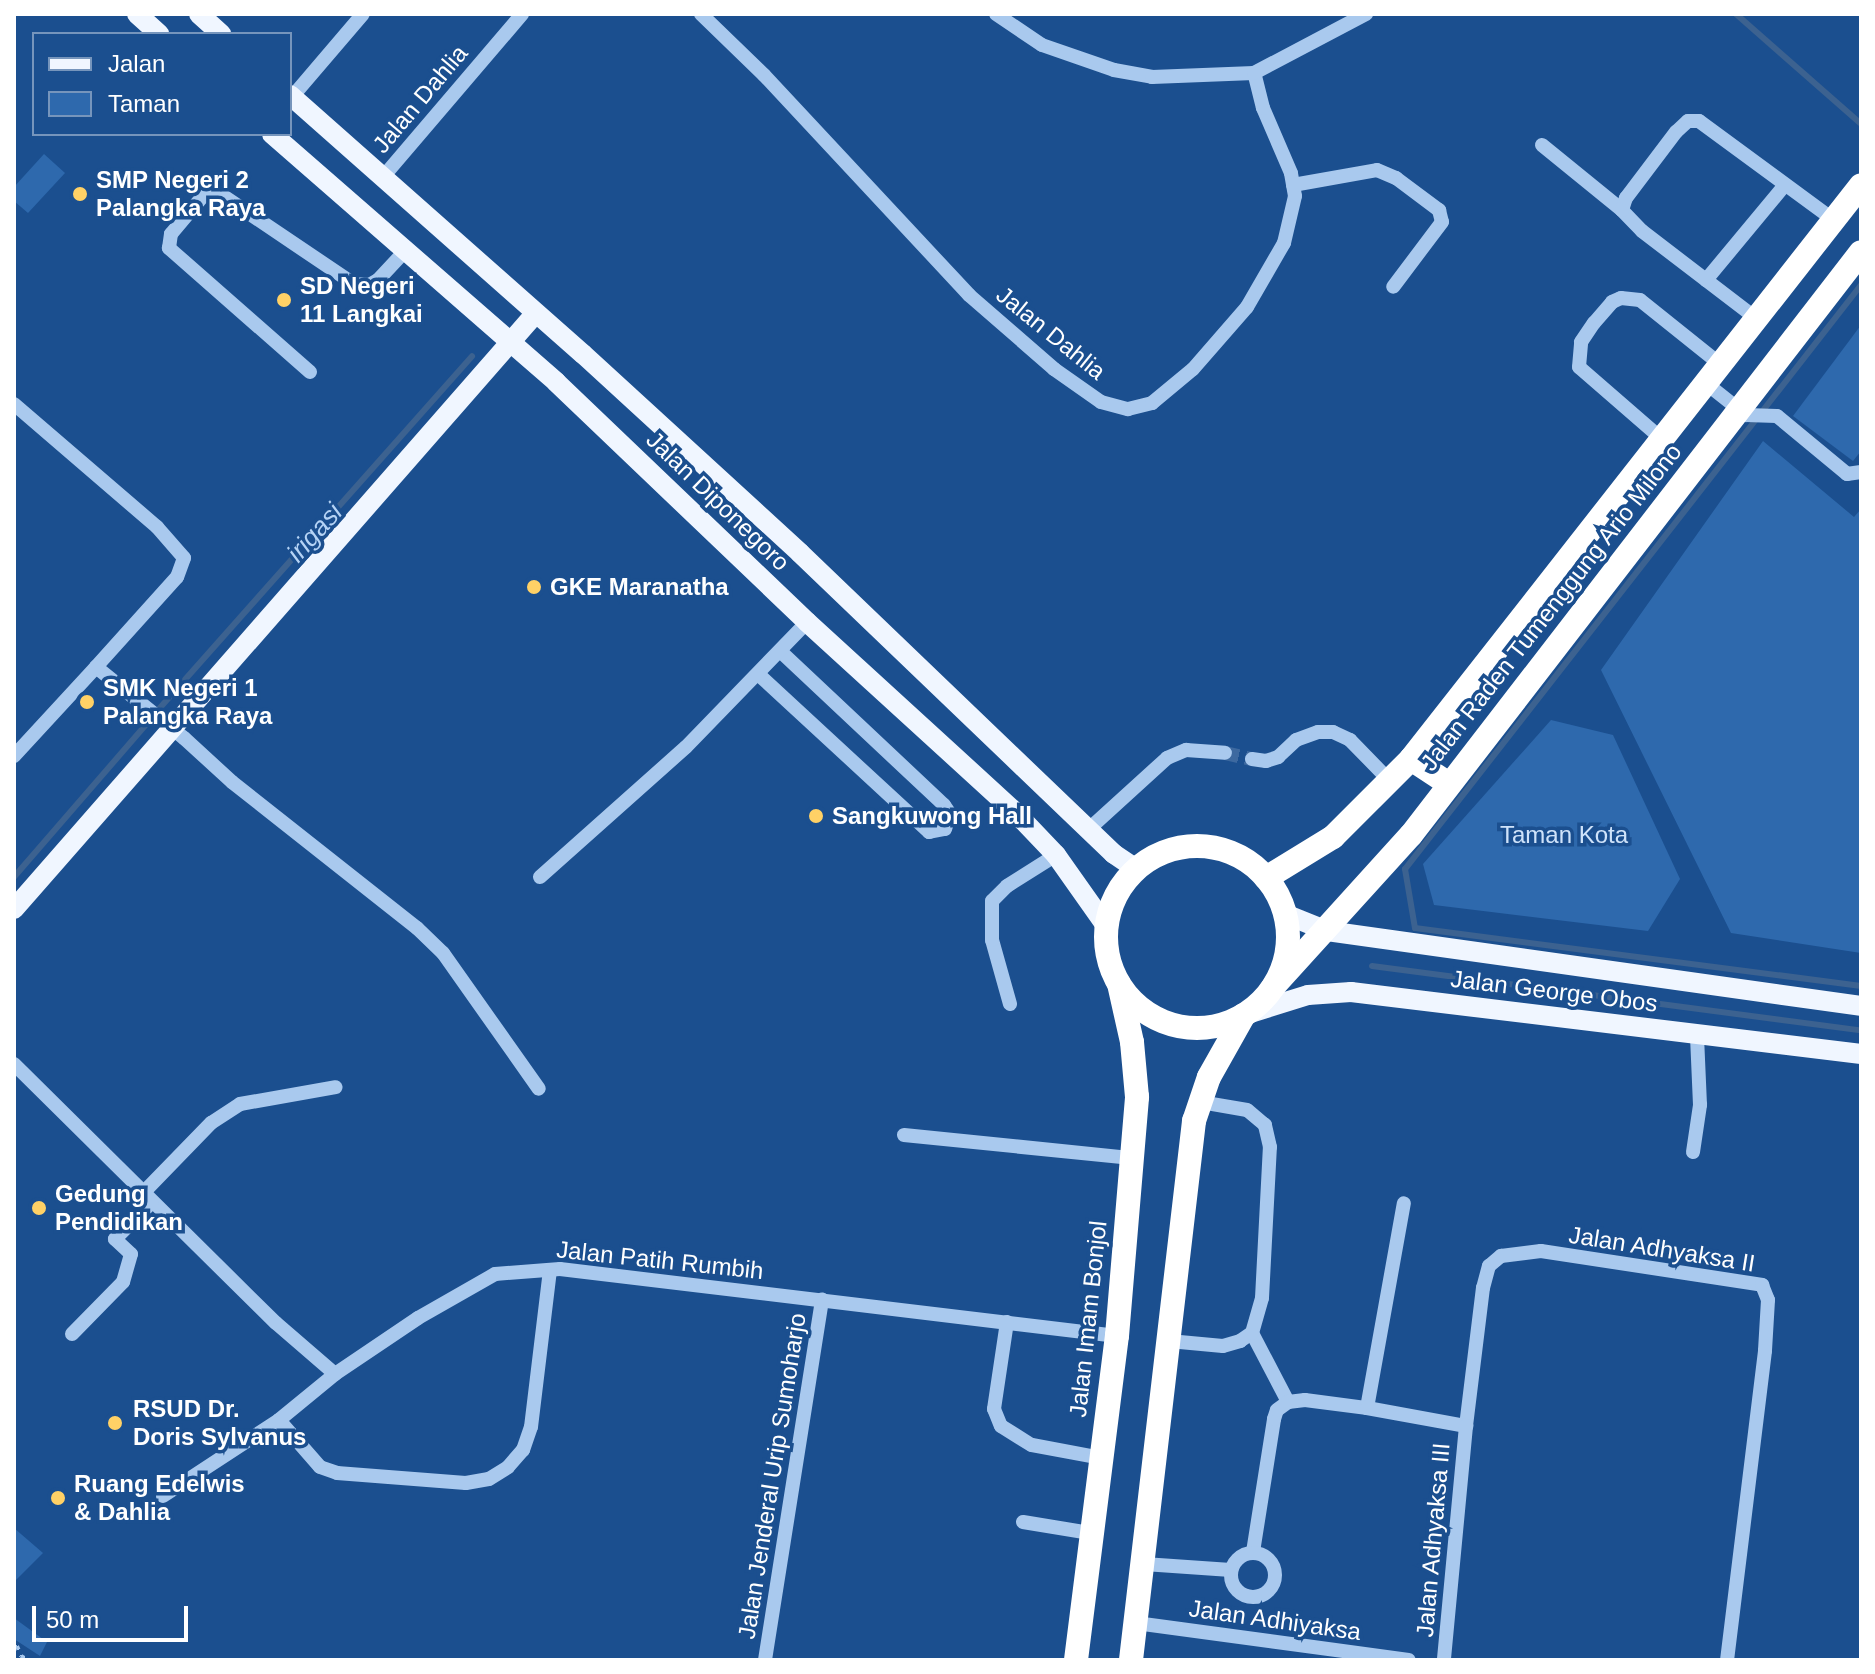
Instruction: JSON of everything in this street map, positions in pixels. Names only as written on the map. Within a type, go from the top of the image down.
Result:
[{"type":"highway","name":"Jalan Raden Tumenggung Ario Milono","points":[[1266,878],[1333,837],[1411,759],[1861,185]]},
{"type":"highway","name":"Jalan Raden Tumenggung Ario Milono","points":[[1273,987],[1411,835],[1742,412],[1861,252]]},
{"type":"highway","points":[[1411,759],[1449,784]]},
{"type":"highway","points":[[1131,1660],[1194,1121],[1209,1077],[1244,1015],[1273,987],[1285,960],[1288,930],[1285,914],[1266,878],[1248,862],[1226,851],[1203,846],[1179,848],[1156,855],[1136,869],[1111,904],[1106,926],[1108,956],[1119,984],[1147,1013],[1185,1028],[1225,1024],[1244,1015]]},
{"type":"highway","name":"Jalan Imam Bonjol","points":[[1076,1660],[1117,1336],[1132,1158],[1136,1075],[1119,984]]},
{"type":"main road","points":[[137,14],[157,32]]},
{"type":"main road","points":[[199,14],[219,32]]},
{"type":"main road","name":"Jalan Diponegoro","points":[[292,97],[800,553],[1089,829],[1136,869]]},
{"type":"main road","name":"Jalan Diponegoro","points":[[274,136],[510,341],[807,622],[1014,811],[1056,855],[1106,926]]},
{"type":"main road","points":[[15,906],[535,314]]},
{"type":"main road","name":"Jalan George Obos","points":[[1285,914],[1327,931],[1861,1006]]},
{"type":"main road","name":"Jalan George Obos","points":[[1244,1015],[1308,995],[1351,992],[1861,1054]]},
{"type":"street","points":[[292,95],[363,14]]},
{"type":"street","name":"Jalan Dahlia","points":[[383,177],[522,14]]},
{"type":"street","name":"Jalan Dahlia","points":[[701,14],[764,75],[969,295],[1054,369],[1101,402],[1128,409],[1152,403],[1171,390],[1247,307],[1284,243],[1294,205],[1293,185],[1263,108],[1254,73]]},
{"type":"street","points":[[996,14],[1042,45],[1114,70],[1152,77],[1254,73],[1366,14]]},
{"type":"street","points":[[1622,210],[1634,187],[1688,121],[1699,121],[1834,220]]},
{"type":"street","points":[[1542,145],[1757,319]]},
{"type":"street","points":[[1293,185],[1377,170],[1396,178],[1439,210],[1442,222],[1393,287]]},
{"type":"street","points":[[1706,280],[1784,186]]},
{"type":"street","points":[[310,372],[169,248],[171,234],[203,196],[213,189],[354,284],[369,285],[378,280],[405,251]]},
{"type":"street","points":[[1663,440],[1579,367],[1581,342],[1612,302],[1621,298],[1640,300],[1714,374],[1742,412],[1777,416],[1847,474],[1861,472]]},
{"type":"street","points":[[14,404],[157,527],[184,558],[177,577],[14,756]]},
{"type":"street","points":[[540,877],[686,747],[807,622]]},
{"type":"street","points":[[758,674],[929,832],[945,829],[950,814],[944,805],[780,651]]},
{"type":"street","points":[[96,667],[172,728],[232,782],[417,928],[443,953],[539,1089]]},
{"type":"street","points":[[1252,759],[1266,761],[1278,757],[1296,740],[1318,732],[1333,732],[1350,740],[1390,781]]},
{"type":"street","points":[[1089,829],[1167,758],[1186,750],[1225,753]]},
{"type":"street","points":[[1010,1004],[992,940],[992,901],[1007,886],[1056,855]]},
{"type":"street","points":[[1693,1152],[1700,1105],[1697,1035]]},
{"type":"street","points":[[14,1064],[276,1323],[335,1374]]},
{"type":"street","points":[[72,1334],[123,1282],[131,1254],[115,1239],[211,1123],[240,1104],[336,1087]]},
{"type":"street","points":[[1200,1102],[1247,1110],[1265,1125],[1270,1147],[1262,1298],[1252,1333],[1288,1402],[1277,1410],[1274,1419],[1253,1552]]},
{"type":"street","points":[[904,1135],[1132,1158]]},
{"type":"street","points":[[1367,1408],[1404,1203]]},
{"type":"street","name":"Jalan Adhyaksa II","points":[[1466,1426],[1483,1288],[1489,1266],[1501,1256],[1541,1251],[1737,1278],[1762,1285],[1768,1300],[1765,1351],[1727,1660]]},
{"type":"street","points":[[279,1420],[320,1467],[337,1473],[466,1483],[489,1479],[508,1467],[523,1450],[531,1427],[550,1270]]},
{"type":"street","name":"Jalan Patih Rumbih","points":[[163,1496],[279,1420],[335,1374],[473,1284],[495,1274],[550,1270],[822,1299],[1117,1336]]},
{"type":"street","name":"Jalan Jenderal Urip Sumoharjo","points":[[765,1660],[822,1299]]},
{"type":"street","points":[[1007,1322],[994,1409],[1001,1426],[1032,1445],[1101,1458]]},
{"type":"street","points":[[1169,1341],[1223,1346],[1252,1333]]},
{"type":"street","name":"Jalan Adhyaksa III","points":[[1288,1402],[1305,1400],[1367,1408],[1466,1426],[1444,1660]]},
{"type":"street","points":[[1023,1522],[1090,1533]]},
{"type":"street","points":[[1253,1552],[1273,1564],[1276,1579],[1268,1592],[1261,1596],[1245,1595],[1233,1585],[1231,1570],[1239,1557],[1253,1552]]},
{"type":"street","points":[[1144,1564],[1231,1570]]},
{"type":"street","name":"Jalan Adhiyaksa","points":[[1136,1623],[1408,1660]]},
{"type":"path","points":[[14,1648],[17,1646],[21,1656],[28,1660]]},
{"type":"green space","points":[[44,154],[65,173],[28,213],[14,201],[14,187]]},
{"type":"green space","points":[[1861,325],[1861,451],[1853,461],[1793,416]]},
{"type":"green space","points":[[1763,441],[1854,517],[1861,509],[1861,953],[1731,933],[1601,670]]},
{"type":"green space","name":"Taman Kota","points":[[1551,720],[1613,735],[1680,879],[1648,931],[1434,905],[1423,864]]},
{"type":"green space","points":[[14,1528],[43,1553],[14,1582]]},
{"type":"green space","points":[[14,1618],[47,1642],[40,1656],[14,1639]]},
{"type":"waterway","points":[[1736,14],[1861,124]]},
{"type":"waterway","points":[[1861,285],[1405,869],[1415,928],[1861,986]]},
{"type":"waterway","name":"irigasi","points":[[158,710],[472,356]]},
{"type":"waterway","name":"irigasi","points":[[14,877],[149,721]]},
{"type":"waterway","points":[[1372,966],[1861,1030]]},
{"type":"tunnel","points":[[1225,753],[1252,759]]},
{"type":"place","name":"SMP Negeri 2 Palangka Raya","points":[[80,194]]},
{"type":"place","name":"SD Negeri 11 Langkai","points":[[284,300]]},
{"type":"place","name":"GKE Maranatha","points":[[534,587]]},
{"type":"place","name":"SMK Negeri 1 Palangka Raya","points":[[87,702]]},
{"type":"place","name":"Sangkuwong Hall","points":[[816,816]]},
{"type":"place","name":"Gedung Pendidikan","points":[[39,1208]]},
{"type":"place","name":"RSUD Dr. Doris Sylvanus","points":[[115,1423]]},
{"type":"place","name":"Ruang Edelwis & Dahlia","points":[[58,1498]]}]
